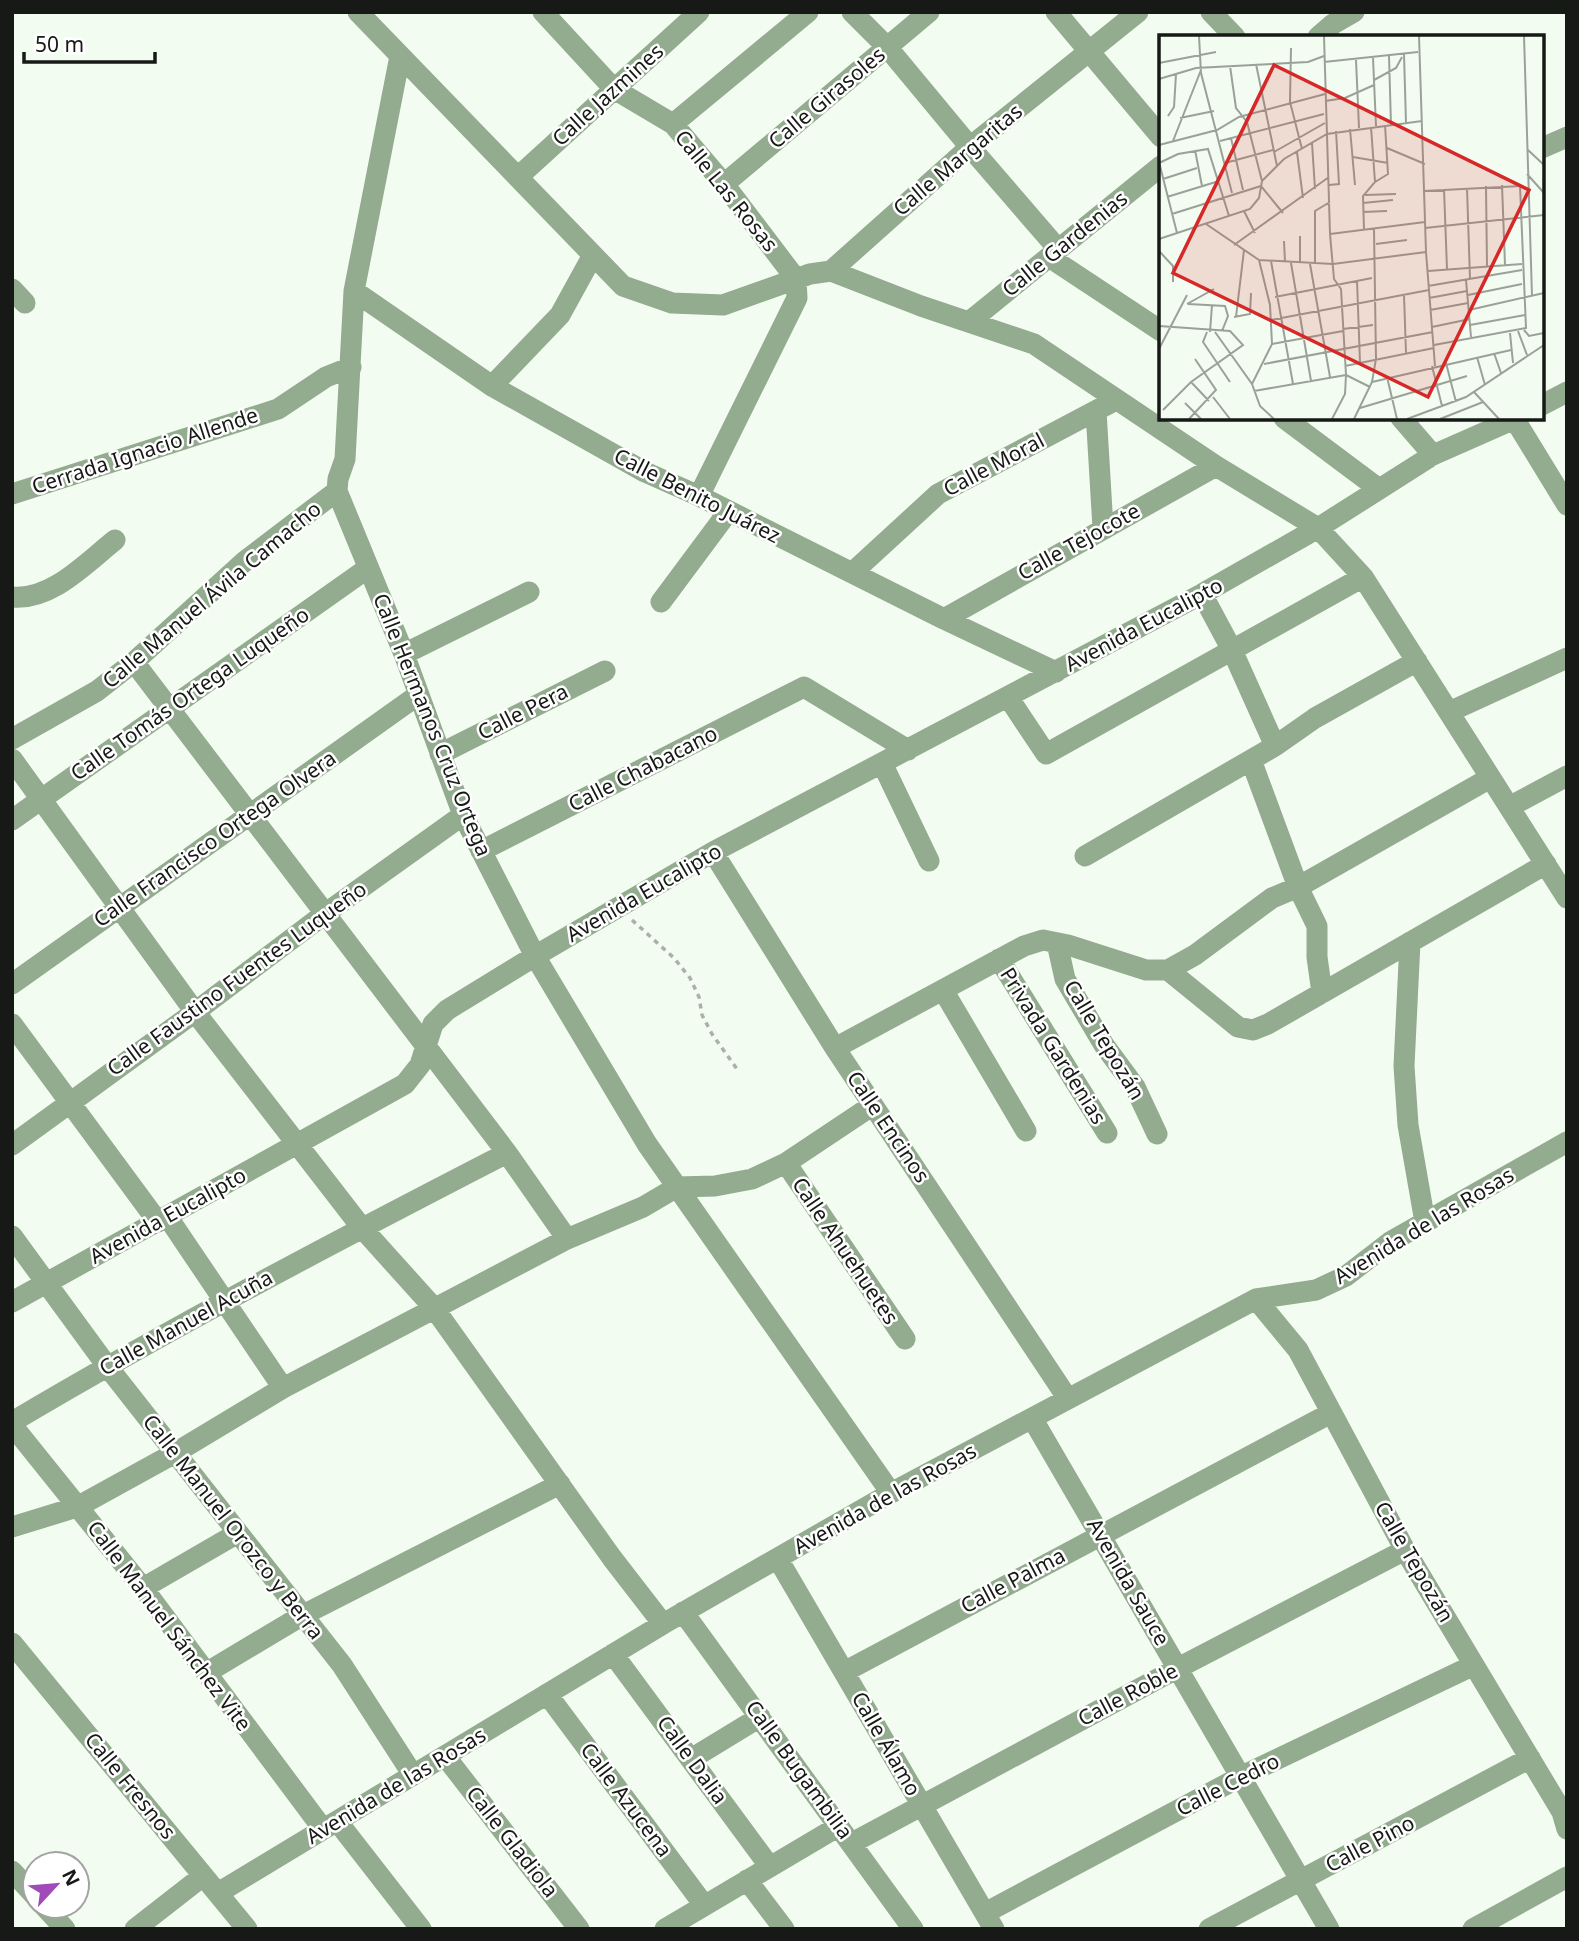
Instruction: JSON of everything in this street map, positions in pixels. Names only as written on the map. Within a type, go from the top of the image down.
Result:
[{"type":"street","points":[[358,12],[624,286],[672,303],[723,305],[796,279],[831,271],[1034,344],[1116,400],[1154,414]]},
{"type":"street","name":"Calle Las Rosas","points":[[543,12],[614,89],[673,124],[724,184],[796,279]]},
{"type":"street","name":"Calle Jazmines","points":[[518,177],[699,12]]},
{"type":"street","points":[[673,124],[808,12]]},
{"type":"street","points":[[852,12],[887,47],[1053,253],[1159,330]]},
{"type":"street","name":"Calle Girasoles","points":[[724,184],[929,12]]},
{"type":"street","points":[[1055,12],[1159,135]]},
{"type":"street","name":"Calle Margaritas","points":[[831,271],[970,147],[1138,12]]},
{"type":"street","points":[[1211,12],[1233,35]]},
{"type":"street","points":[[1320,35],[1332,24],[1354,12]]},
{"type":"street","points":[[337,491],[345,459],[354,290],[400,56]]},
{"type":"street","points":[[1544,147],[1567,137]]},
{"type":"street","name":"Calle Gardenias","points":[[969,322],[1159,168]]},
{"type":"street","points":[[492,386],[560,315],[593,255]]},
{"type":"street","points":[[699,496],[797,299],[796,279]]},
{"type":"street","name":"Calle Benito Juárez","points":[[354,290],[492,386],[645,472],[1056,671]]},
{"type":"street","name":"Cerrada Ignacio Allende","points":[[12,494],[278,409],[326,377],[351,367]]},
{"type":"street","name":"Calle Moral","points":[[852,573],[937,494],[1116,400]]},
{"type":"street","points":[[1096,411],[1103,528]]},
{"type":"street","points":[[1161,420],[1216,466],[1318,528],[1363,576],[1567,897]]},
{"type":"street","points":[[1287,420],[1379,489]]},
{"type":"street","points":[[1403,420],[1433,456]]},
{"type":"street","name":"Avenida Eucalipto","points":[[12,1302],[405,1084],[419,1065],[433,1024],[447,1010],[535,956],[713,852],[1202,594],[1318,528],[1433,456],[1514,420]]},
{"type":"street","points":[[1517,420],[1567,505]]},
{"type":"street","name":"Calle Tejocote","points":[[944,619],[1216,466]]},
{"type":"street","name":"Calle Hermanos Cruz Ortega","points":[[337,491],[404,654],[463,815],[535,956],[647,1144],[891,1493]]},
{"type":"street","name":"Calle Manuel Ávila Camacho","points":[[12,739],[97,691],[134,662],[245,561],[337,491]]},
{"type":"street","points":[[661,602],[728,512]]},
{"type":"street","points":[[12,597],[27,599],[52,589],[114,541]]},
{"type":"street","name":"Calle Tomás Ortega Luqueño","points":[[12,820],[368,568]]},
{"type":"street","points":[[1008,697],[1046,754],[1363,576]]},
{"type":"street","points":[[404,654],[529,592]]},
{"type":"street","points":[[1202,594],[1232,650],[1276,746]]},
{"type":"street","points":[[1449,712],[1567,658]]},
{"type":"street","points":[[1085,856],[1276,746],[1315,718],[1417,661]]},
{"type":"street","points":[[134,662],[507,1153],[567,1239]]},
{"type":"street","name":"Calle Pera","points":[[440,754],[605,671]]},
{"type":"street","name":"Calle Chabacano","points":[[481,851],[804,687],[908,750]]},
{"type":"street","name":"Calle Francisco Ortega Olvera","points":[[12,984],[418,695]]},
{"type":"street","points":[[12,759],[195,1012],[362,1228],[434,1308],[663,1624]]},
{"type":"street","points":[[1251,760],[1298,887],[1317,926],[1317,957],[1322,992]]},
{"type":"street","points":[[882,763],[929,861]]},
{"type":"street","points":[[1509,807],[1567,776]]},
{"type":"street","points":[[835,1048],[1024,946],[1043,940],[1146,970],[1168,970],[1195,956],[1272,898],[1298,887],[1490,778]]},
{"type":"street","name":"Calle Faustino Fuentes Luqueño","points":[[12,1145],[463,815]]},
{"type":"street","name":"Calle Encinos","points":[[713,852],[835,1048],[1068,1399]]},
{"type":"street","points":[[1168,970],[1238,1027],[1253,1030],[1268,1024],[1546,864]]},
{"type":"street","points":[[1410,942],[1404,1066],[1408,1125],[1425,1222]]},
{"type":"street","name":"Calle Tepozán","points":[[1057,943],[1065,979],[1104,1045],[1135,1087],[1157,1134]]},
{"type":"street","name":"Privada Gardenias","points":[[999,959],[1107,1133]]},
{"type":"street","points":[[943,990],[1026,1131]]},
{"type":"street","points":[[12,1024],[163,1219],[283,1388]]},
{"type":"street","points":[[12,1527],[77,1507],[283,1388],[567,1239],[643,1207],[677,1187],[715,1186],[752,1179],[786,1163],[873,1105]]},
{"type":"street","name":"Avenida de las Rosas","points":[[218,1893],[683,1612],[891,1493],[1256,1299],[1316,1290],[1346,1276],[1390,1242],[1567,1142]]},
{"type":"street","name":"Calle Manuel Acuña","points":[[12,1423],[107,1366],[224,1302],[507,1153]]},
{"type":"street","name":"Calle Ahuehuetes","points":[[786,1163],[905,1339]]},
{"type":"street","name":"Calle Manuel Orozco y Berra","points":[[12,1236],[107,1366],[342,1665],[413,1775]]},
{"type":"street","name":"Calle Tepozán","points":[[1256,1299],[1298,1350],[1405,1550],[1562,1812],[1567,1829]]},
{"type":"street","name":"Calle Palma","points":[[844,1672],[1331,1413]]},
{"type":"street","name":"Avenida Sauce","points":[[1032,1418],[1329,1929]]},
{"type":"street","name":"Calle Manuel Sánchez Vite","points":[[12,1423],[143,1588],[206,1673],[330,1825],[421,1929]]},
{"type":"street","points":[[206,1673],[303,1615],[560,1484]]},
{"type":"street","points":[[143,1588],[238,1533]]},
{"type":"street","name":"Calle Roble","points":[[852,1843],[1405,1550]]},
{"type":"street","name":"Calle Álamo","points":[[778,1559],[989,1921]]},
{"type":"street","name":"Calle Bugambilia","points":[[683,1612],[913,1929]]},
{"type":"street","name":"Calle Fresnos","points":[[12,1643],[247,1929]]},
{"type":"street","name":"Calle Dalia","points":[[613,1654],[770,1867]]},
{"type":"street","name":"Calle Cedro","points":[[989,1921],[1240,1777],[1474,1665]]},
{"type":"street","name":"Calle Azucena","points":[[547,1694],[704,1905]]},
{"type":"street","points":[[691,1759],[760,1717]]},
{"type":"street","name":"Calle Gladiola","points":[[445,1756],[579,1929]]},
{"type":"street","name":"Calle Pino","points":[[1209,1929],[1530,1758]]},
{"type":"street","points":[[665,1929],[839,1826]]},
{"type":"street","points":[[135,1929],[203,1875]]},
{"type":"street","points":[[1477,1928],[1567,1877]]},
{"type":"street","points":[[747,1880],[784,1929]]},
{"type":"path","points":[[617,908],[682,968],[699,997],[702,1015],[712,1034],[737,1069]]}]
